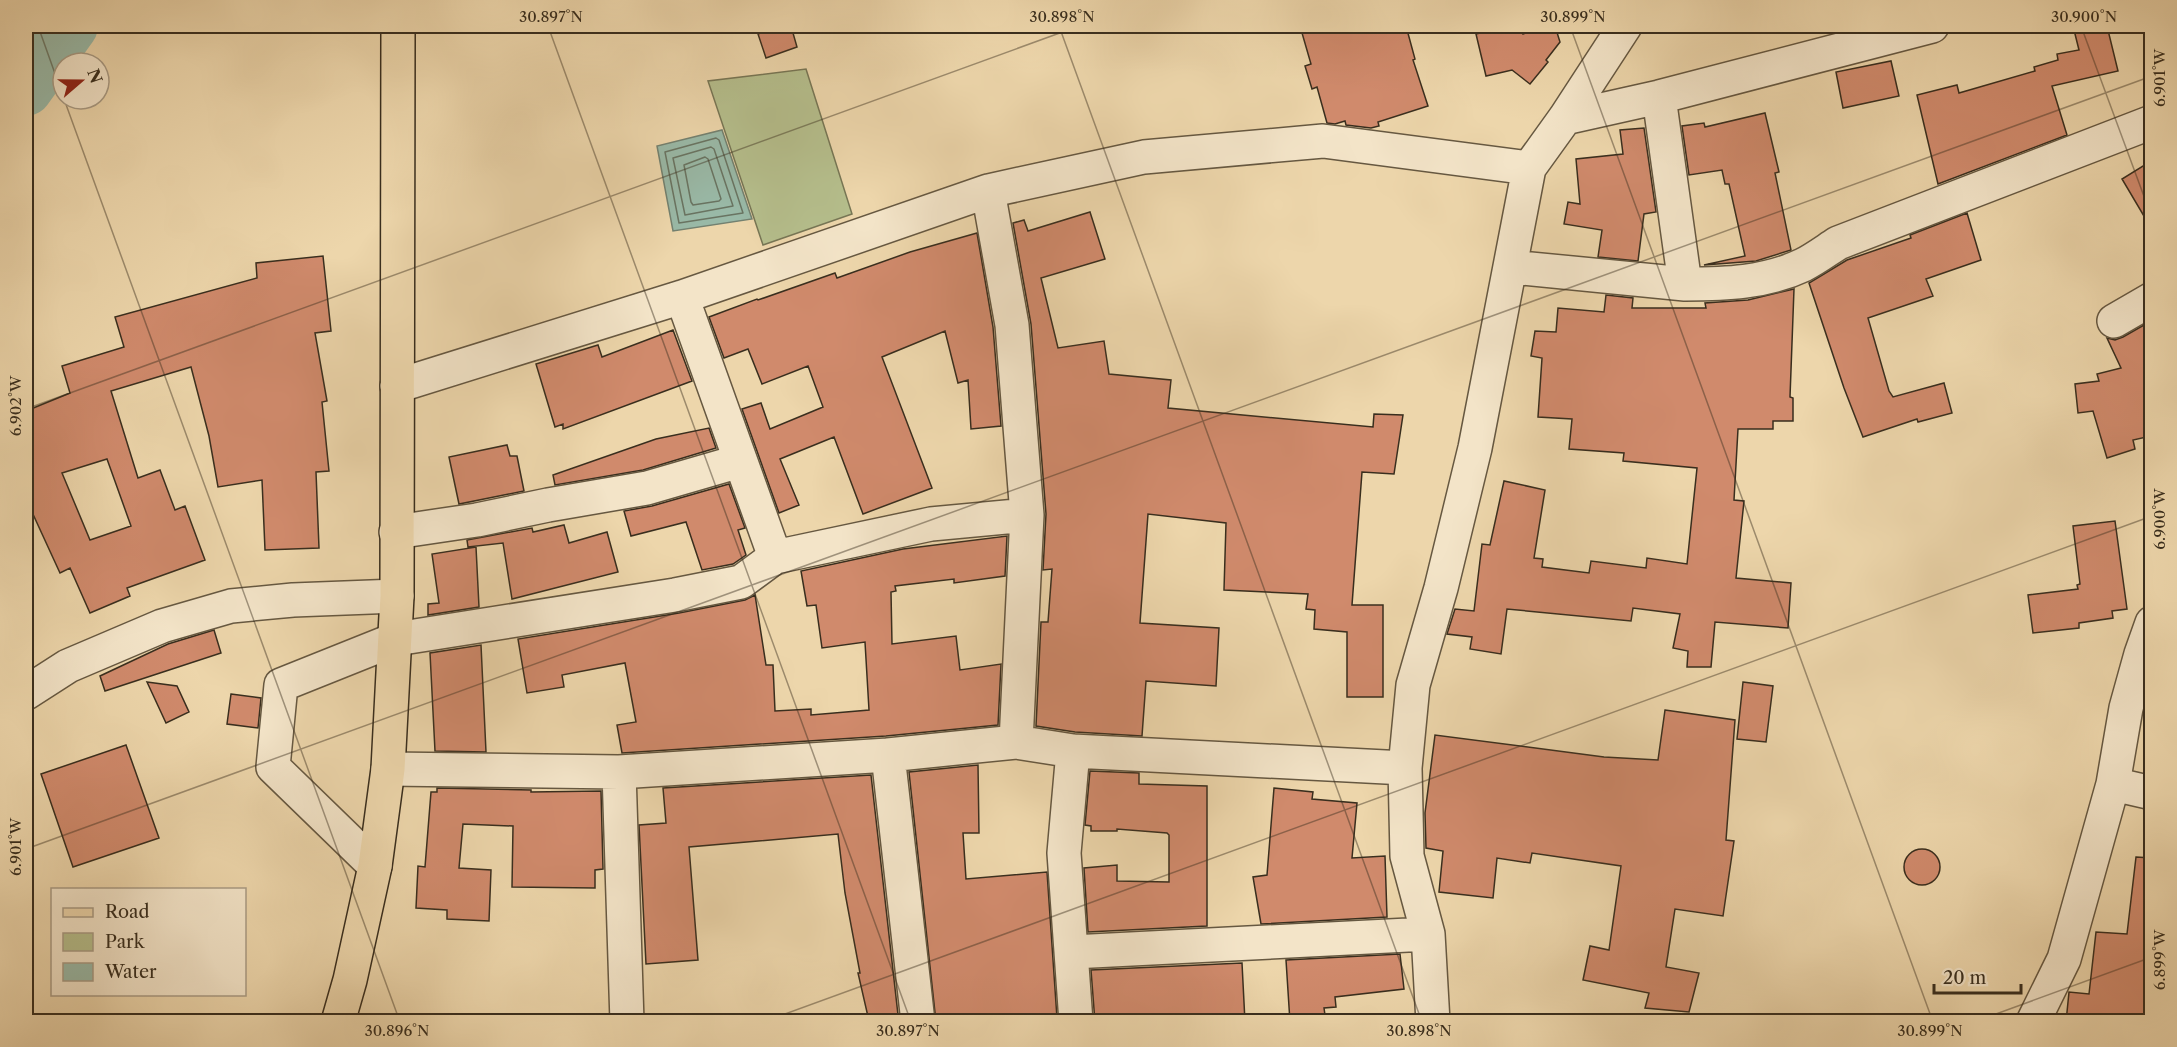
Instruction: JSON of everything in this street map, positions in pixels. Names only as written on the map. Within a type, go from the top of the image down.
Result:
[{"type":"main road","points":[[338,1022],[350,980],[375,866],[388,769],[396,639],[398,26]]},
{"type":"street","points":[[1433,1022],[1428,934],[1407,856],[1405,768],[1413,685],[1441,588],[1475,448],[1529,168],[1565,118],[1625,26]]},
{"type":"street","points":[[1565,118],[1659,97],[1924,26]]},
{"type":"street","points":[[1659,97],[1684,284]]},
{"type":"street","points":[[1511,267],[1684,284],[1731,284],[1750,281],[1803,265],[1838,243],[1939,202],[2151,123]]},
{"type":"street","points":[[396,386],[682,297],[988,191],[1144,157],[1323,141],[1529,168]]},
{"type":"street","points":[[988,191],[1012,325],[1027,515],[1016,742]]},
{"type":"street","points":[[682,297],[775,557]]},
{"type":"street","points":[[2114,321],[2151,299]]},
{"type":"street","points":[[396,532],[477,520],[647,488],[740,461]]},
{"type":"street","points":[[375,866],[273,767],[281,685],[396,639],[675,595],[741,582],[775,557],[931,524],[1027,515]]},
{"type":"street","points":[[26,693],[68,666],[162,626],[231,606],[293,600],[397,596]]},
{"type":"street","points":[[2033,1022],[2064,959],[2113,784],[2139,706],[2140,654],[2151,623]]},
{"type":"street","points":[[388,769],[619,772],[888,755],[1016,742],[1073,751],[1405,768]]},
{"type":"street","points":[[1073,751],[1064,853],[1076,1022]]},
{"type":"street","points":[[888,755],[918,1022]]},
{"type":"street","points":[[619,772],[627,1022]]},
{"type":"street","points":[[2113,784],[2151,793]]},
{"type":"street","points":[[1072,952],[1428,934]]},
{"type":"green space","points":[[806,69],[852,214],[763,245],[708,81]]},
{"type":"water","points":[[722,130],[752,219],[673,231],[657,146]]},
{"type":"building","points":[[782,26],[791,26],[797,47],[766,58],[758,34]]},
{"type":"building","points":[[1300,26],[1381,26],[1382,31],[1406,26],[1415,59],[1413,60],[1428,106],[1378,122],[1379,126],[1371,128],[1346,125],[1345,121],[1335,124],[1327,123],[1317,87],[1312,89],[1305,66],[1311,64]]},
{"type":"building","points":[[1495,26],[1521,26],[1523,34],[1544,26],[1555,26],[1560,42],[1546,60],[1548,62],[1530,84],[1512,70],[1486,76],[1476,34],[1496,29]]},
{"type":"building","points":[[2073,26],[2107,26],[2118,71],[2052,86],[2067,135],[1938,184],[1917,95],[1957,85],[1959,93],[2035,71],[2034,67],[2058,60],[2057,54],[2079,50]]},
{"type":"building","points":[[1891,61],[1899,96],[1843,108],[1836,72]]},
{"type":"building","points":[[1765,113],[1779,172],[1775,173],[1791,250],[1756,261],[1704,265],[1745,256],[1729,184],[1725,184],[1722,170],[1689,175],[1682,126],[1704,123],[1705,127]]},
{"type":"building","points":[[1644,128],[1656,212],[1644,214],[1638,261],[1598,257],[1602,230],[1564,224],[1568,202],[1580,204],[1576,159],[1623,154],[1620,130]]},
{"type":"building","points":[[2151,161],[2151,228],[2122,179]]},
{"type":"building","points":[[1090,212],[1105,259],[1041,278],[1058,348],[1104,341],[1109,374],[1171,380],[1168,408],[1373,427],[1374,414],[1403,415],[1394,474],[1362,472],[1352,605],[1383,605],[1383,697],[1347,697],[1347,632],[1314,629],[1315,610],[1306,609],[1308,594],[1224,590],[1226,523],[1148,514],[1140,623],[1219,628],[1216,686],[1146,681],[1142,736],[1075,732],[1036,726],[1041,622],[1048,622],[1052,569],[1043,570],[1046,514],[1031,324],[1013,223],[1024,220],[1028,231]]},
{"type":"building","points":[[1967,213],[1981,260],[1926,279],[1933,296],[1868,318],[1889,391],[1893,397],[1944,383],[1952,413],[1918,422],[1917,419],[1863,437],[1809,283],[1847,260],[1911,238],[1910,235]]},
{"type":"building","points":[[977,233],[993,327],[1001,426],[971,429],[968,380],[958,383],[945,331],[882,357],[932,488],[863,514],[834,437],[780,459],[799,505],[779,513],[742,409],[761,403],[770,429],[823,407],[808,366],[762,384],[748,349],[724,358],[709,317],[835,273],[837,278],[910,252]]},
{"type":"building","points":[[323,256],[331,331],[315,333],[327,401],[322,402],[329,471],[316,472],[319,548],[265,550],[262,480],[218,487],[209,436],[191,367],[111,391],[138,478],[160,470],[175,510],[185,506],[205,560],[127,588],[130,596],[90,613],[70,568],[60,573],[26,499],[26,411],[70,393],[62,366],[124,347],[115,317],[257,278],[256,263]],"holes":[[[107,459],[131,526],[90,540],[62,473]]]},
{"type":"building","points":[[1794,289],[1790,397],[1793,398],[1793,421],[1773,421],[1773,429],[1738,429],[1734,500],[1744,501],[1736,578],[1791,583],[1788,628],[1715,622],[1711,667],[1687,667],[1688,651],[1673,648],[1680,614],[1633,608],[1631,621],[1507,609],[1501,654],[1470,649],[1472,637],[1447,634],[1455,609],[1474,611],[1482,544],[1490,545],[1504,481],[1545,490],[1534,558],[1543,559],[1542,567],[1589,573],[1591,561],[1646,568],[1647,558],[1687,564],[1697,468],[1623,461],[1624,453],[1569,449],[1572,419],[1538,417],[1542,358],[1531,356],[1535,331],[1556,332],[1558,308],[1604,312],[1606,295],[1633,298],[1632,308],[1706,308],[1705,303],[1748,300]]},
{"type":"building","points":[[2151,321],[2151,436],[2133,440],[2135,449],[2107,458],[2093,411],[2078,413],[2075,384],[2099,381],[2097,374],[2121,368],[2107,338],[2115,340],[2123,337]]},
{"type":"building","points":[[673,330],[692,381],[563,429],[563,424],[555,427],[536,364],[598,345],[602,357]]},
{"type":"building","points":[[709,428],[716,448],[643,470],[555,485],[553,475],[656,439]]},
{"type":"building","points":[[507,445],[510,456],[517,456],[524,491],[459,504],[449,457]]},
{"type":"building","points":[[729,484],[745,528],[738,530],[746,555],[733,564],[702,570],[686,522],[631,536],[624,511],[652,506]]},
{"type":"building","points":[[2115,521],[2127,609],[2112,611],[2113,618],[2079,623],[2079,628],[2033,633],[2028,595],[2078,589],[2077,585],[2080,584],[2073,526]]},
{"type":"building","points":[[564,525],[569,543],[607,532],[618,572],[512,599],[503,543],[468,547],[467,540],[532,528],[533,532]]},
{"type":"building","points":[[1007,536],[1005,576],[954,583],[954,579],[895,586],[896,591],[891,592],[892,644],[956,636],[960,670],[1001,664],[998,725],[886,736],[622,753],[617,725],[636,722],[625,663],[562,675],[564,687],[527,693],[518,639],[679,613],[745,600],[755,595],[766,665],[773,665],[775,711],[811,709],[811,715],[869,710],[865,642],[822,648],[816,605],[807,606],[801,571],[903,549]]},
{"type":"building","points":[[476,547],[479,607],[428,615],[428,604],[439,603],[432,554]]},
{"type":"building","points":[[214,630],[221,653],[105,691],[100,676],[168,644]]},
{"type":"building","points":[[481,645],[486,752],[435,751],[430,653]]},
{"type":"building","points":[[147,682],[177,686],[189,712],[166,723]]},
{"type":"building","points":[[1743,682],[1773,686],[1766,742],[1737,739]]},
{"type":"building","points":[[231,694],[261,698],[258,728],[227,724]]},
{"type":"building","points":[[1665,710],[1735,720],[1726,840],[1734,841],[1723,916],[1675,909],[1666,967],[1699,973],[1689,1012],[1645,1008],[1649,993],[1583,980],[1590,946],[1609,950],[1621,866],[1532,853],[1530,863],[1497,858],[1493,898],[1439,892],[1443,851],[1426,848],[1425,813],[1435,735],[1604,757],[1658,760]]},
{"type":"building","points":[[126,745],[159,838],[73,867],[41,774]]},
{"type":"building","points":[[978,765],[979,833],[963,833],[966,879],[1047,872],[1057,1018],[1015,1022],[936,1022],[909,772]]},
{"type":"building","points":[[1090,771],[1139,773],[1139,784],[1207,786],[1207,926],[1088,932],[1084,868],[1117,865],[1117,881],[1169,882],[1169,835],[1167,833],[1117,829],[1117,831],[1091,831],[1091,826],[1085,825]]},
{"type":"building","points":[[871,775],[898,1015],[869,1021],[858,973],[860,973],[845,893],[838,834],[689,847],[698,960],[646,964],[639,825],[666,823],[663,788]]},
{"type":"building","points":[[437,788],[531,790],[531,792],[601,791],[603,869],[595,870],[595,888],[512,887],[513,826],[463,824],[459,868],[491,870],[489,921],[447,919],[447,910],[416,908],[418,866],[425,867],[431,792],[437,792]]},
{"type":"building","points":[[1274,788],[1313,792],[1312,799],[1357,803],[1352,858],[1385,856],[1387,917],[1261,924],[1253,877],[1267,875]]},
{"type":"building","points":[[1922,849],[1935,854],[1940,867],[1935,880],[1922,885],[1909,880],[1904,867],[1909,854]]},
{"type":"building","points":[[2136,857],[2151,858],[2151,1018],[2140,1017],[2140,1022],[2066,1022],[2069,992],[2089,994],[2096,932],[2127,934]]},
{"type":"building","points":[[1400,954],[1404,989],[1335,997],[1336,1007],[1324,1008],[1326,1022],[1290,1022],[1286,960]]},
{"type":"building","points":[[1242,963],[1245,1022],[1194,1022],[1193,1014],[1095,1022],[1091,970]]},
{"type":"waterway","points":[[26,90],[72,26]]}]
